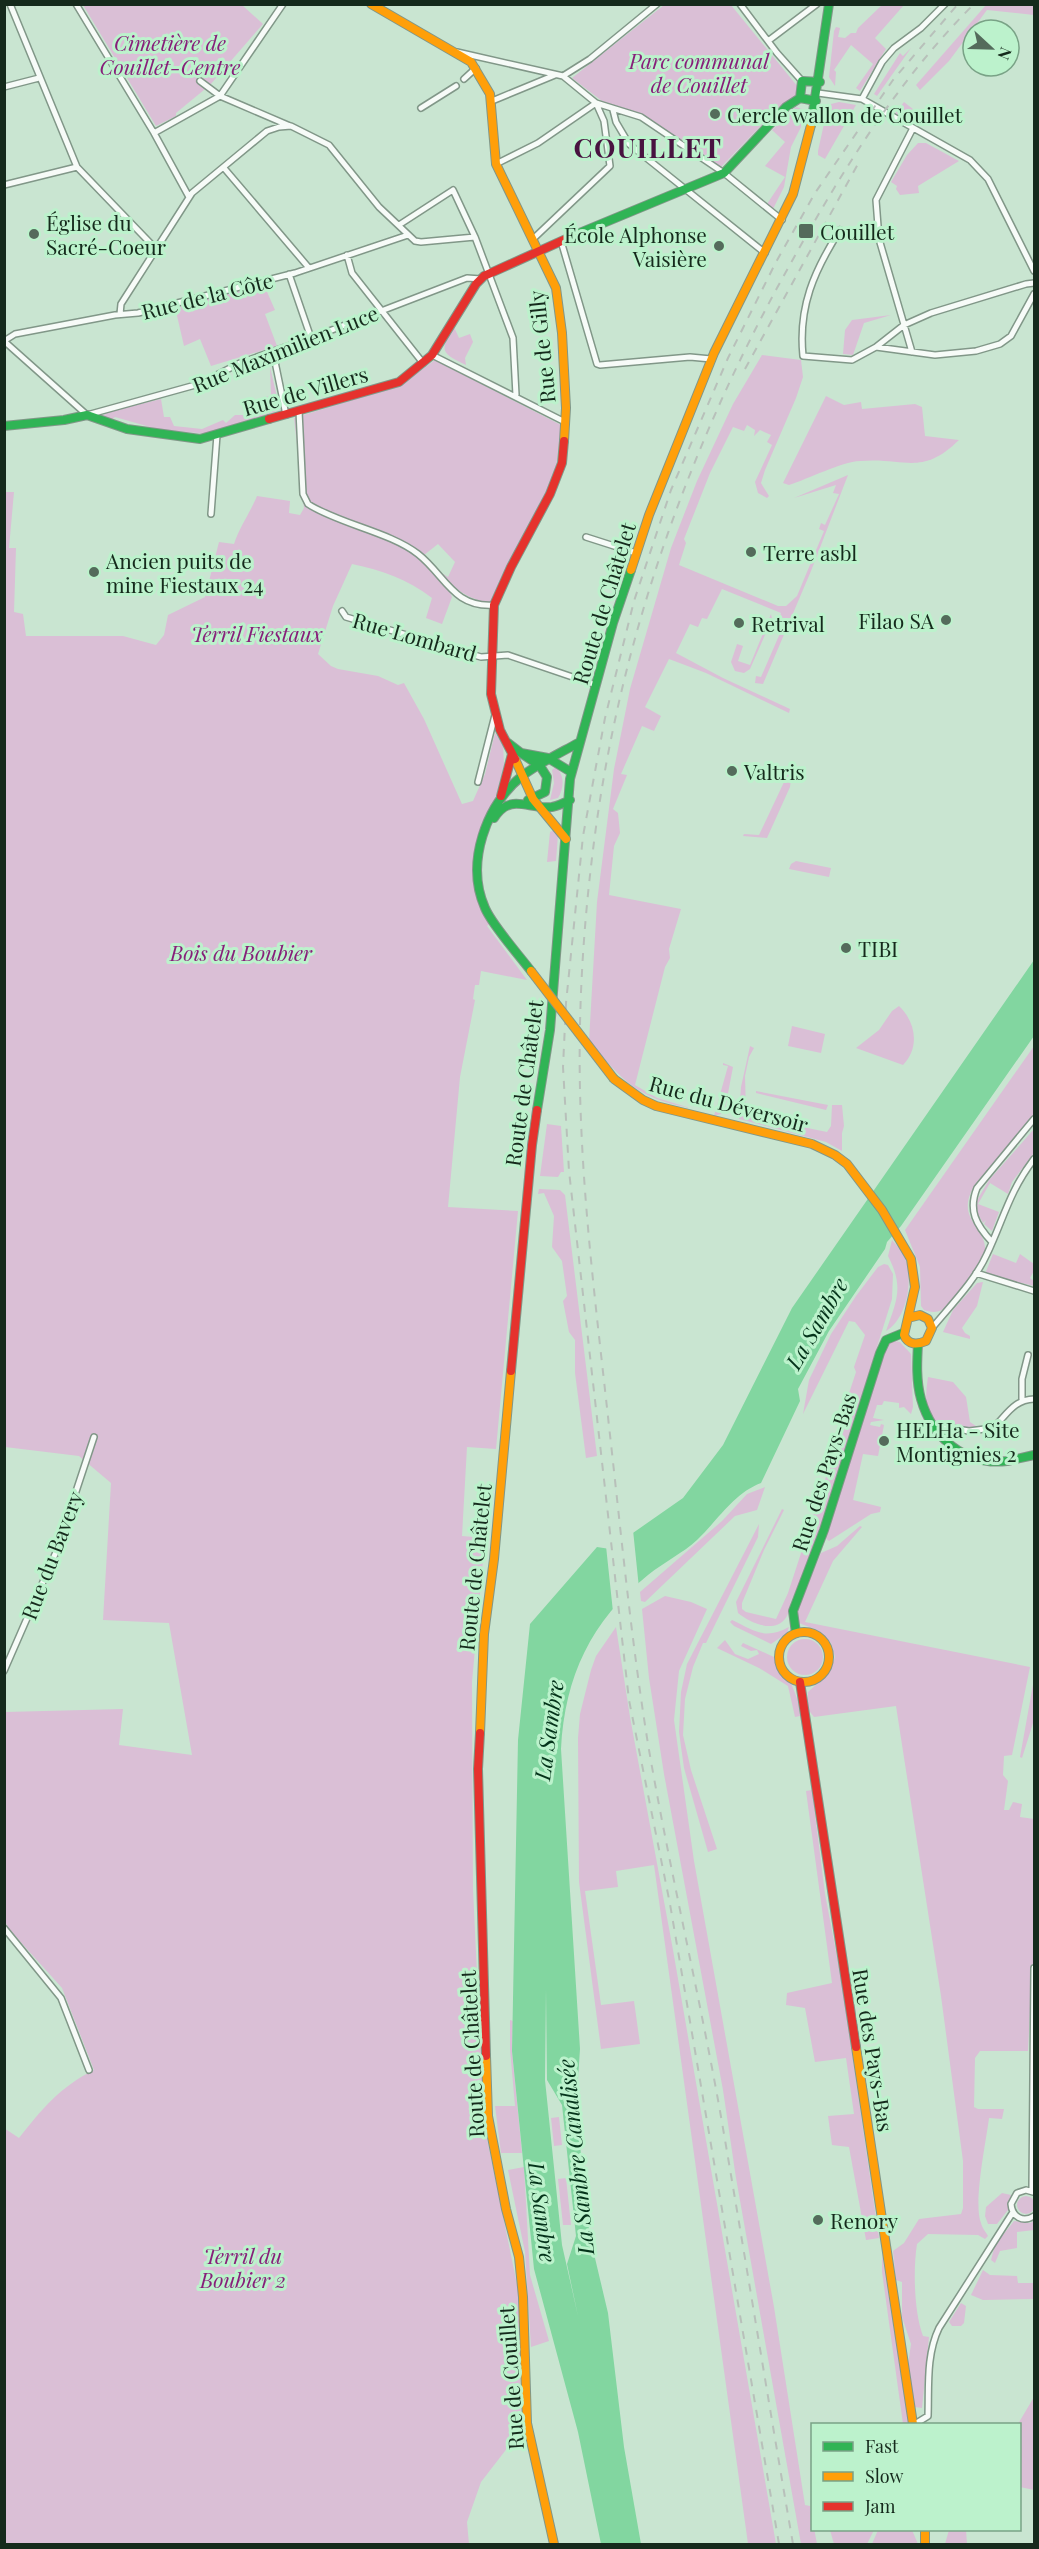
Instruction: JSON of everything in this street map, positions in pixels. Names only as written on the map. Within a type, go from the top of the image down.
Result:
[{"type":"main road","name":"Rue de Gilly","points":[[370,4],[471,62],[476,68],[492,101],[496,164],[556,288],[562,333],[565,422],[562,463],[550,494],[494,605],[491,656],[491,694],[495,715],[535,802]]},
{"type":"main road","name":"Route de Châtelet","points":[[506,2209],[488,2116],[478,1768],[484,1634],[494,1558],[532,1145],[550,1030],[571,772],[649,515],[711,359],[782,220],[801,167],[820,82],[829,4]]},
{"type":"main road","points":[[800,98],[802,81],[820,82]]},
{"type":"main road","points":[[724,173],[786,107],[800,98],[817,97]]},
{"type":"main road","name":"Rue de Villers","points":[[4,426],[64,420],[87,415],[98,421],[168,436],[200,439],[399,382],[432,355],[434,348],[481,279],[538,250],[724,173]]},
{"type":"main road","points":[[507,743],[540,766],[547,777],[548,785],[535,802],[566,839]]},
{"type":"main road","name":"Rue du Déversoir","points":[[579,743],[548,758],[540,766],[523,775],[501,797],[493,809],[479,849],[478,887],[492,921],[614,1079],[643,1100],[692,1115],[812,1144],[831,1151],[846,1163],[857,1175],[900,1239],[910,1259],[914,1273],[914,1299],[908,1318]]},
{"type":"main road","points":[[522,753],[548,758],[571,772]]},
{"type":"main road","points":[[501,797],[512,754]]},
{"type":"main road","name":"Rue du Déversoir","points":[[479,849],[497,811],[515,802],[535,802],[554,807],[570,800]]},
{"type":"main road","name":"Rue du Déversoir","points":[[914,1299],[920,1315]]},
{"type":"main road","points":[[920,1315],[928,1319],[932,1329],[930,1338],[918,1344],[908,1341],[903,1333],[903,1325],[908,1318],[920,1315]]},
{"type":"main road","name":"Rue des Pays-Bas","points":[[796,1633],[793,1611],[824,1530],[880,1353],[886,1340],[903,1333]]},
{"type":"main road","points":[[918,1344],[921,1401],[927,1420],[934,1431],[955,1450],[982,1461],[1004,1462],[1035,1455]]},
{"type":"main road","points":[[796,1633],[813,1633],[825,1643],[829,1651],[827,1667],[823,1674],[808,1682],[800,1682],[786,1674],[779,1660],[783,1644],[796,1633]]},
{"type":"main road","name":"Rue des Pays-Bas","points":[[800,1682],[914,2423]]},
{"type":"main road","name":"Rue de Couillet","points":[[506,2209],[519,2257],[523,2297],[527,2423],[554,2544]]},
{"type":"street","points":[[10,4],[77,166],[156,249]]},
{"type":"street","points":[[76,4],[154,133],[189,197]]},
{"type":"street","points":[[154,133],[220,96],[283,4]]},
{"type":"street","points":[[563,75],[590,59],[657,4]]},
{"type":"street","points":[[740,4],[802,81]]},
{"type":"street","points":[[768,41],[817,4]]},
{"type":"street","points":[[862,99],[882,62],[894,48],[921,28],[945,4]]},
{"type":"street","points":[[452,51],[563,75],[596,103],[641,117],[724,173],[782,220]]},
{"type":"street","points":[[464,79],[476,68]]},
{"type":"street","points":[[492,101],[556,74]]},
{"type":"street","points":[[4,87],[39,78]]},
{"type":"street","points":[[201,81],[220,96],[329,145],[379,207],[408,235],[421,242],[475,237]]},
{"type":"street","points":[[421,108],[456,86]]},
{"type":"street","points":[[817,97],[862,99],[970,160],[988,179],[1035,271]]},
{"type":"street","points":[[496,164],[538,143],[596,103]]},
{"type":"street","points":[[533,239],[610,166],[604,121],[596,103]]},
{"type":"street","points":[[613,110],[616,122],[629,144],[765,253]]},
{"type":"street","points":[[120,315],[121,304],[189,197],[267,131],[291,126]]},
{"type":"street","points":[[912,352],[879,239],[876,200],[913,128]]},
{"type":"street","points":[[4,185],[77,166]]},
{"type":"street","points":[[224,168],[309,268]]},
{"type":"street","points":[[399,225],[453,190],[475,237],[513,338],[516,395]]},
{"type":"street","points":[[840,230],[809,287],[804,304],[803,356],[852,360],[876,347],[904,325],[931,313],[1035,283]]},
{"type":"street","name":"Rue de la Côte","points":[[4,341],[15,334],[138,313],[289,274],[408,235]]},
{"type":"street","points":[[561,241],[597,364],[690,357],[711,359]]},
{"type":"street","points":[[347,255],[352,273],[423,363]]},
{"type":"street","points":[[289,274],[311,338]]},
{"type":"street","name":"Rue Maximilien Luce","points":[[87,415],[199,384],[240,363],[466,278],[481,279]]},
{"type":"street","points":[[876,347],[950,355],[1000,344],[1015,331],[1035,294]]},
{"type":"street","points":[[4,341],[87,415]]},
{"type":"street","points":[[273,352],[286,415]]},
{"type":"street","points":[[432,355],[516,395],[565,422]]},
{"type":"street","points":[[299,411],[303,494],[308,504],[415,552],[432,565],[452,591],[468,602],[482,606],[494,605]]},
{"type":"street","points":[[211,514],[217,435]]},
{"type":"street","points":[[586,537],[636,553]]},
{"type":"street","name":"Rue Lombard","points":[[342,611],[346,617],[474,655],[508,655],[596,685]]},
{"type":"street","points":[[478,782],[495,715]]},
{"type":"street","points":[[992,1242],[975,1220],[973,1200],[977,1188],[1035,1119]]},
{"type":"street","points":[[932,1329],[976,1273],[992,1242],[1015,1185],[1033,1162]]},
{"type":"street","points":[[976,1273],[1035,1291]]},
{"type":"street","points":[[928,1319],[946,1309]]},
{"type":"street","points":[[1023,1400],[1022,1379],[1028,1355]]},
{"type":"street","points":[[934,1431],[945,1427],[969,1431],[993,1428],[1007,1411],[1023,1400],[1035,1399]]},
{"type":"street","name":"Rue du Bavery","points":[[4,1671],[56,1552],[94,1437]]},
{"type":"street","points":[[4,1928],[61,1998],[89,2070]]},
{"type":"street","points":[[1035,1968],[1033,2192],[1021,2191],[1014,2196],[1011,2204],[1013,2212],[1023,2219],[1035,2216]]},
{"type":"street","name":"Rue des Pays-Bas","points":[[916,2423],[928,2416],[931,2348],[939,2328],[1013,2212]]},
{"type":"green space","name":"Cimetière de Couillet-Centre","points":[[83,5],[242,5],[263,24],[210,85],[176,113],[176,116],[156,126]]},
{"type":"green space","name":"Parc communal de Couillet","points":[[664,5],[731,5],[798,87],[797,96],[779,107],[721,167],[641,114],[602,101],[572,78]]},
{"type":"green space","points":[[882,5],[904,5],[875,38],[886,49],[860,91],[856,88],[873,64],[851,45],[834,70],[836,72],[835,86],[829,77],[836,27],[840,28],[838,37],[845,38],[851,33],[856,33],[858,28]]},
{"type":"green space","points":[[986,5],[1034,5],[1034,15],[987,10],[981,18],[975,18]]},
{"type":"green space","points":[[961,34],[961,45],[949,61],[920,90],[916,85]]},
{"type":"green space","points":[[911,48],[877,96],[874,94],[900,53],[903,56]]},
{"type":"green space","points":[[839,102],[856,105],[825,159],[818,155],[818,151],[827,110],[831,104]]},
{"type":"green space","points":[[904,102],[923,117],[916,126],[895,114]]},
{"type":"green space","points":[[796,107],[802,109],[801,127],[791,147],[784,187],[773,209],[767,204],[785,177],[765,166],[785,142],[772,130]]},
{"type":"green space","points":[[918,143],[926,143],[959,161],[918,186],[919,193],[900,195],[896,189],[897,186],[891,182],[907,155]]},
{"type":"green space","points":[[264,285],[275,310],[265,314],[277,346],[211,366],[200,339],[184,346],[175,307]]},
{"type":"green space","points":[[891,315],[864,323],[853,355],[843,354],[845,330],[852,320]]},
{"type":"green space","points":[[454,327],[459,338],[470,334],[473,342],[465,358],[466,365],[451,357],[445,350],[446,341]]},
{"type":"green space","points":[[762,355],[801,360],[803,377],[761,483],[769,496],[767,498],[758,493],[755,482],[772,445],[767,442],[771,435],[760,430],[754,436],[755,430],[747,425],[744,431],[733,427],[710,473],[684,539],[686,543],[679,565],[778,606],[786,606],[797,596],[824,531],[819,529],[821,523],[825,525],[839,494],[833,493],[836,485],[794,498],[848,475],[811,571],[763,684],[755,683],[756,676],[761,677],[781,631],[776,627],[781,613],[722,589],[707,619],[702,618],[698,627],[690,624],[676,653],[790,709],[789,713],[706,673],[669,659],[645,707],[661,716],[654,731],[642,726],[621,774],[627,775],[613,809],[618,813],[620,833],[614,846],[609,895],[681,909],[635,1085],[657,1098],[690,1108],[657,1099],[632,1086],[589,1041],[597,902],[614,769],[630,689],[671,548],[697,481],[733,404]]},
{"type":"green space","name":"Bois du Boubier","points":[[435,360],[561,425],[556,469],[544,500],[490,603],[462,592],[440,572],[448,577],[455,562],[438,544],[419,559],[448,587],[452,597],[442,624],[426,618],[432,598],[423,591],[394,576],[352,564],[333,606],[318,654],[338,669],[378,676],[398,685],[404,683],[424,719],[462,804],[473,801],[485,774],[495,733],[503,744],[504,765],[474,881],[481,910],[490,923],[487,926],[527,980],[481,971],[479,985],[475,985],[473,999],[475,1000],[460,1077],[448,1207],[518,1211],[496,1449],[467,1447],[462,1536],[485,1538],[472,1682],[473,1889],[484,2124],[519,2294],[521,2438],[515,2438],[481,2482],[467,2522],[469,2544],[5,2544],[4,2128],[19,2138],[61,2091],[94,2070],[62,1988],[8,1928],[5,1921],[5,1712],[123,1709],[119,1745],[192,1755],[169,1623],[103,1620],[111,1483],[79,1456],[5,1447],[5,492],[14,492],[9,548],[16,548],[14,612],[23,614],[26,636],[123,636],[156,645],[164,635],[168,615],[205,597],[219,542],[234,544],[257,496],[290,501],[289,513],[300,515],[304,508],[294,418],[401,385]]},
{"type":"green space","points":[[270,367],[280,410],[208,434],[157,429],[115,417],[111,420],[101,417],[108,412],[161,399],[164,417],[170,417],[174,426],[202,429],[223,420],[226,423],[235,415],[245,415],[246,410],[259,408],[264,401],[263,397],[271,396]]},
{"type":"green space","points":[[826,396],[844,405],[861,402],[862,409],[915,404],[922,407],[925,436],[959,440],[946,451],[923,462],[876,460],[852,462],[789,485],[783,483]]},
{"type":"green space","points":[[771,614],[772,619],[750,669],[744,673],[735,671],[731,662],[737,644],[743,646],[738,661],[750,665]]},
{"type":"green space","points":[[793,763],[790,787],[767,838],[743,836],[744,834],[759,835]]},
{"type":"green space","points":[[556,767],[561,774],[562,786],[558,798],[550,800],[554,783],[552,770]]},
{"type":"green space","points":[[554,830],[558,835],[556,861],[547,862],[550,832]]},
{"type":"green space","points":[[796,861],[831,868],[829,877],[789,869]]},
{"type":"green space","points":[[899,1006],[905,1012],[914,1035],[912,1051],[903,1065],[856,1048],[879,1030],[892,1011]]},
{"type":"green space","points":[[792,1026],[825,1034],[821,1053],[788,1046]]},
{"type":"green space","points":[[750,1046],[754,1048],[749,1057],[745,1076],[746,1112],[753,1117],[827,1132],[831,1126],[832,1105],[842,1105],[844,1126],[842,1151],[826,1142],[739,1119],[741,1087]]},
{"type":"green space","points":[[1034,1046],[1036,1095],[1034,1119],[1021,1138],[976,1183],[968,1201],[970,1216],[984,1240],[985,1247],[981,1262],[968,1282],[947,1306],[937,1312],[924,1310],[921,1306],[920,1267],[905,1230]]},
{"type":"green space","points":[[723,1063],[733,1067],[725,1109],[721,1114],[714,1116],[728,1066]]},
{"type":"green space","points":[[756,1091],[828,1105],[826,1110],[756,1093]]},
{"type":"green space","points":[[547,1124],[561,1126],[564,1172],[561,1172],[558,1177],[540,1176]]},
{"type":"green space","points":[[1034,1129],[1034,1153],[1012,1182],[1008,1194],[990,1183],[978,1204],[999,1212],[992,1231],[984,1224],[986,1220],[983,1223],[978,1214],[976,1202],[989,1180]]},
{"type":"green space","points":[[539,1189],[560,1190],[565,1195],[597,1456],[586,1458],[575,1373],[575,1340],[569,1332],[563,1301],[567,1296],[562,1261],[552,1247],[554,1216],[544,1193],[538,1194]]},
{"type":"green space","points":[[892,1240],[904,1255],[907,1264],[908,1286],[900,1317],[886,1331],[897,1294],[896,1276],[888,1256]]},
{"type":"green space","points":[[993,1254],[1016,1263],[1020,1254],[1034,1264],[1034,1271],[1030,1278],[1034,1281],[1034,1286],[1022,1283],[1021,1288],[985,1274]]},
{"type":"green space","points":[[888,1265],[893,1274],[892,1299],[808,1567],[785,1619],[774,1626],[755,1623],[738,1613],[736,1602],[782,1509],[784,1510],[742,1603],[742,1609],[776,1619],[788,1593],[839,1437],[836,1433],[856,1372],[854,1367],[865,1335],[855,1322],[849,1321],[803,1414],[809,1380],[831,1334],[856,1296],[878,1267]]},
{"type":"green space","points":[[983,1282],[977,1306],[962,1328],[970,1339],[943,1332],[953,1310],[977,1283]]},
{"type":"green space","points":[[893,1341],[900,1342],[911,1354],[913,1407],[911,1414],[904,1407],[899,1408],[899,1403],[884,1401],[882,1405],[877,1405],[873,1418],[884,1420],[871,1422],[870,1425],[880,1427],[881,1424],[884,1425],[878,1456],[863,1454],[853,1500],[881,1507],[880,1512],[871,1514],[829,1541],[825,1538],[883,1353],[887,1344]]},
{"type":"green space","points":[[928,1377],[953,1382],[966,1397],[970,1422],[979,1428],[970,1430],[945,1426],[932,1417],[928,1411],[926,1396]]},
{"type":"green space","points":[[765,1487],[757,1510],[735,1516],[645,1602],[641,1601],[640,1592],[722,1521],[747,1494]]},
{"type":"green space","points":[[759,1524],[758,1537],[706,1643],[703,1643],[693,1667],[685,1699],[683,1735],[691,1770],[717,1849],[708,1852],[684,1768],[679,1732],[681,1692],[687,1664]]},
{"type":"green space","points":[[860,1526],[862,1527],[833,1561],[805,1622],[1030,1667],[1012,1755],[1004,1756],[1003,1775],[1008,1781],[1004,1810],[1009,1810],[1013,1802],[1022,1804],[1020,1817],[1034,1819],[1034,1956],[1028,2051],[980,2051],[975,2058],[974,2107],[1004,2109],[1002,2119],[989,2118],[981,2172],[979,2214],[988,2236],[985,2239],[978,2235],[928,2234],[917,2244],[916,2303],[923,2336],[929,2337],[922,2408],[915,2407],[908,2365],[911,2344],[902,2317],[902,2282],[896,2280],[893,2251],[904,2243],[919,2219],[961,2214],[963,2161],[941,1996],[896,1706],[814,1717],[807,1708],[808,1692],[829,1673],[835,1657],[831,1643],[817,1630],[799,1623],[796,1613],[821,1553],[837,1546]]},
{"type":"green space","points":[[665,1596],[691,1602],[707,1609],[679,1671],[674,1720],[694,1861],[774,2307],[805,2505],[810,2506],[811,2531],[815,2531],[817,2544],[801,2544],[736,2178],[723,2090],[664,1774],[649,1678],[642,1609]]},
{"type":"green space","points":[[732,1620],[766,1633],[781,1631],[789,1627],[787,1633],[771,1644],[734,1626],[730,1622]]},
{"type":"green space","points":[[616,1627],[776,2544],[748,2544],[654,1865],[616,1871],[618,1887],[585,1891],[601,2005],[634,2001],[640,2044],[601,2049],[579,1882],[578,1738],[580,1714],[591,1670],[596,1656]]},
{"type":"green space","points":[[805,1639],[818,1644],[823,1657],[818,1670],[805,1675],[792,1670],[787,1657],[792,1644]]},
{"type":"green space","points":[[725,1640],[735,1654],[748,1659],[759,1654],[757,1650],[751,1651],[741,1646],[743,1643],[774,1657],[781,1675],[791,1683],[798,1701],[800,1716],[795,1717],[788,1686],[759,1668],[717,1648]]},
{"type":"green space","points":[[1034,1679],[1034,1720],[1022,1758],[1020,1757]]},
{"type":"green space","points":[[812,1790],[825,1894],[841,1978],[879,2238],[866,2240],[849,2147],[832,2145],[828,2116],[854,2114],[846,2058],[815,2062],[805,2008],[786,2005],[787,1993],[832,1983],[806,1791]]},
{"type":"green space","points":[[510,2020],[513,2021],[512,2051],[522,2153],[501,2153],[495,2106],[515,2106]]},
{"type":"green space","points":[[559,2117],[562,2145],[554,2146],[551,2118]]},
{"type":"green space","points":[[524,2167],[530,2275],[549,2341],[531,2347],[525,2252],[508,2170]]},
{"type":"green space","points":[[566,2178],[571,2225],[563,2225],[558,2179]]},
{"type":"green space","points":[[1002,2193],[1011,2195],[1008,2210],[997,2224],[988,2224],[985,2216],[986,2207]]},
{"type":"green space","points":[[1022,2196],[1030,2196],[1035,2201],[1033,2212],[1022,2214],[1017,2209],[1017,2201]]},
{"type":"green space","points":[[1014,2221],[1030,2223],[1034,2221],[1034,2230],[1017,2232],[1017,2248],[1000,2251],[995,2263],[991,2260],[995,2245]]},
{"type":"green space","points":[[882,2254],[909,2423],[903,2423],[882,2272]]},
{"type":"green space","points":[[983,2270],[990,2275],[1017,2276],[1018,2283],[1034,2283],[1034,2299],[983,2300],[971,2295]]},
{"type":"green space","points":[[961,2303],[966,2306],[964,2323],[961,2326],[952,2326],[949,2322]]},
{"type":"green space","points":[[1034,2397],[1034,2490],[1021,2487],[1021,2423],[1019,2423]]},
{"type":"green space","points":[[830,2531],[874,2531],[867,2544],[834,2544]]},
{"type":"green space","points":[[878,2531],[912,2531],[918,2544],[872,2544]]},
{"type":"green space","points":[[949,2531],[966,2531],[967,2544],[945,2544]]},
{"type":"water","points":[[1034,960],[1034,1036],[901,1226],[887,1242],[885,1249],[829,1331],[798,1389],[800,1401],[761,1483],[734,1500],[697,1540],[648,1575],[611,1611],[596,1631],[585,1652],[568,1697],[561,1749],[580,2049],[576,2109],[590,2237],[608,2313],[624,2447],[641,2544],[601,2544],[578,2432],[534,2269],[512,2051],[518,1740],[530,1624],[597,1547],[610,1549],[683,1498],[723,1445],[792,1308]],"holes":[[[546,1989],[547,2080],[562,2105],[576,2236],[567,2264],[578,2316],[562,2245],[545,2080]]]},
{"type":"pier","points":[[633,1530],[639,1588],[613,1612],[606,1546],[610,1546]]},
{"type":"railway","points":[[779,2544],[670,1904],[629,1700],[569,1171],[563,1067],[566,1003],[583,836],[605,718],[634,601],[671,490],[728,358],[776,262],[815,193],[893,80],[958,4]]},
{"type":"railway","points":[[793,2544],[720,2111],[656,1790],[636,1665],[596,1312],[583,1159],[580,1016],[586,911],[605,769],[638,626],[685,487],[713,420],[743,353],[777,288],[842,175],[890,103],[916,69],[974,4]]},
{"type":"railway","points":[[745,369],[858,164]]},
{"type":"traffic: fast","points":[[811,125],[829,4]]},
{"type":"traffic: fast","points":[[800,98],[802,81],[820,82]]},
{"type":"traffic: fast","points":[[577,234],[724,173],[786,107],[800,98],[816,101]]},
{"type":"traffic: fast","points":[[4,426],[64,420],[87,415],[127,429],[200,439],[269,419]]},
{"type":"traffic: fast","points":[[537,1110],[550,1030],[570,779],[613,623],[631,570]]},
{"type":"traffic: fast","points":[[508,743],[521,753],[548,758],[571,772]]},
{"type":"traffic: fast","points":[[531,971],[488,915],[479,891],[478,854],[489,819],[509,788],[535,767],[578,743]]},
{"type":"traffic: fast","points":[[521,753],[540,766],[547,777],[545,792],[528,800]]},
{"type":"traffic: fast","points":[[494,818],[500,810],[513,804],[552,807],[570,800]]},
{"type":"traffic: fast","points":[[796,1633],[793,1611],[824,1530],[880,1353],[886,1340],[903,1333]]},
{"type":"traffic: fast","points":[[918,1344],[919,1392],[926,1413],[942,1437],[964,1454],[977,1459],[1007,1461],[1034,1455]]},
{"type":"traffic: slow","points":[[371,4],[471,62],[490,94],[496,164],[556,288],[562,333],[566,408],[564,441]]},
{"type":"traffic: slow","points":[[631,570],[649,515],[714,353],[793,194],[811,125]]},
{"type":"traffic: slow","points":[[515,759],[533,799],[566,839]]},
{"type":"traffic: slow","points":[[531,971],[614,1079]]},
{"type":"traffic: slow","points":[[614,1079],[643,1100],[656,1106],[812,1144],[835,1155],[847,1164],[882,1210],[911,1259],[915,1287],[904,1335],[908,1341],[913,1343],[926,1341],[932,1328],[928,1319],[920,1315],[908,1318]]},
{"type":"traffic: slow","points":[[480,1733],[484,1634],[494,1559],[511,1371]]},
{"type":"traffic: slow","points":[[799,1632],[809,1632],[822,1639],[829,1652],[829,1657],[829,1662],[822,1675],[809,1682],[799,1682],[790,1678],[783,1671],[779,1662],[779,1652],[783,1643],[790,1636],[799,1632]]},
{"type":"traffic: slow","points":[[856,2047],[913,2423]]},
{"type":"traffic: slow","points":[[486,2056],[488,2116],[506,2209],[519,2257],[523,2297],[527,2423],[554,2544]]},
{"type":"traffic: slow","points":[[925,2531],[925,2544]]},
{"type":"traffic: jam","points":[[269,419],[399,382],[432,355],[476,284],[484,276],[577,234]]},
{"type":"traffic: jam","points":[[515,759],[500,730],[491,694],[494,605],[511,567],[550,494],[562,463],[564,441]]},
{"type":"traffic: jam","points":[[501,796],[512,754]]},
{"type":"traffic: jam","points":[[511,1371],[537,1110]]},
{"type":"traffic: jam","points":[[800,1682],[856,2047]]},
{"type":"traffic: jam","points":[[480,1733],[478,1769],[486,2056]]},
{"type":"place","name":"Cercle wallon de Couillet","points":[[715,114]]},
{"type":"place","name":"Couillet","points":[[806,231]]},
{"type":"place","name":"Église du Sacré-Coeur","points":[[34,234]]},
{"type":"place","name":"École Alphonse Vaisière","points":[[719,246]]},
{"type":"place","name":"Terre asbl","points":[[751,552]]},
{"type":"place","name":"Ancien puits de mine Fiestaux 24","points":[[94,572]]},
{"type":"place","name":"Filao SA","points":[[946,620]]},
{"type":"place","name":"Retrival","points":[[739,623]]},
{"type":"place","name":"Valtris","points":[[732,771]]},
{"type":"place","name":"TIBI","points":[[846,948]]},
{"type":"place","name":"HELHa - Site Montignies 2","points":[[884,1441]]},
{"type":"place","name":"Renory","points":[[818,2220]]},
{"type":"district","name":"COUILLET","points":[[648,147]]},
{"type":"park label","name":"Terril Fiestaux","points":[[257,633]]},
{"type":"park label","name":"Terril du Boubier 2","points":[[243,2267]]},
{"type":"water label","name":"La Sambre","points":[[816,1323]]},
{"type":"water label","name":"La Sambre","points":[[548,1730]]},
{"type":"water label","name":"La Sambre Canalisée","points":[[575,2157]]},
{"type":"water label","name":"La Sambre","points":[[543,2212]]}]
